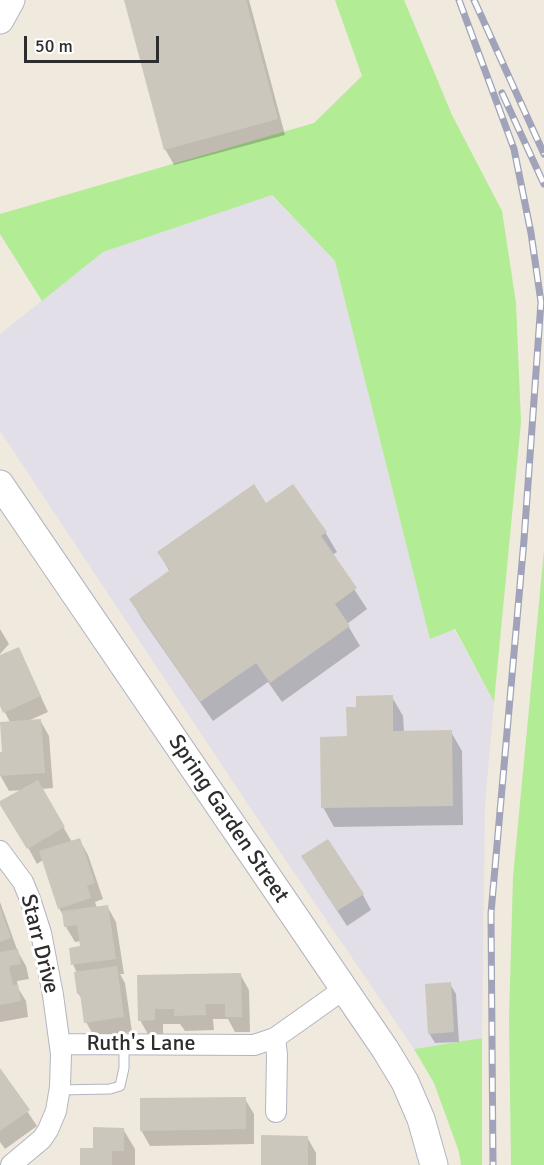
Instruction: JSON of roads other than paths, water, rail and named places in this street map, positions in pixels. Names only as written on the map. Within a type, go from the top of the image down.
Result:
[{"type":"main road","points":[[0,20],[12,0]]},
{"type":"main road","name":"Spring Garden Street","points":[[0,484],[405,1082],[421,1119],[434,1165]]},
{"type":"street","name":"Starr Drive","points":[[0,851],[23,882],[41,933],[60,1044]]},
{"type":"street","name":"Ruth's Lane","points":[[11,1165],[42,1139],[56,1111],[60,1044],[254,1044],[275,1038],[344,989]]},
{"type":"street","points":[[275,1038],[276,1112]]},
{"type":"lane","points":[[59,1090],[110,1089],[120,1086],[124,1068],[124,1044]]},
{"type":"railway","points":[[459,0],[514,149],[531,233],[541,302],[524,540],[491,913],[493,1165]]},
{"type":"railway","points":[[474,0],[544,154]]},
{"type":"railway","points":[[502,93],[544,184]]}]
